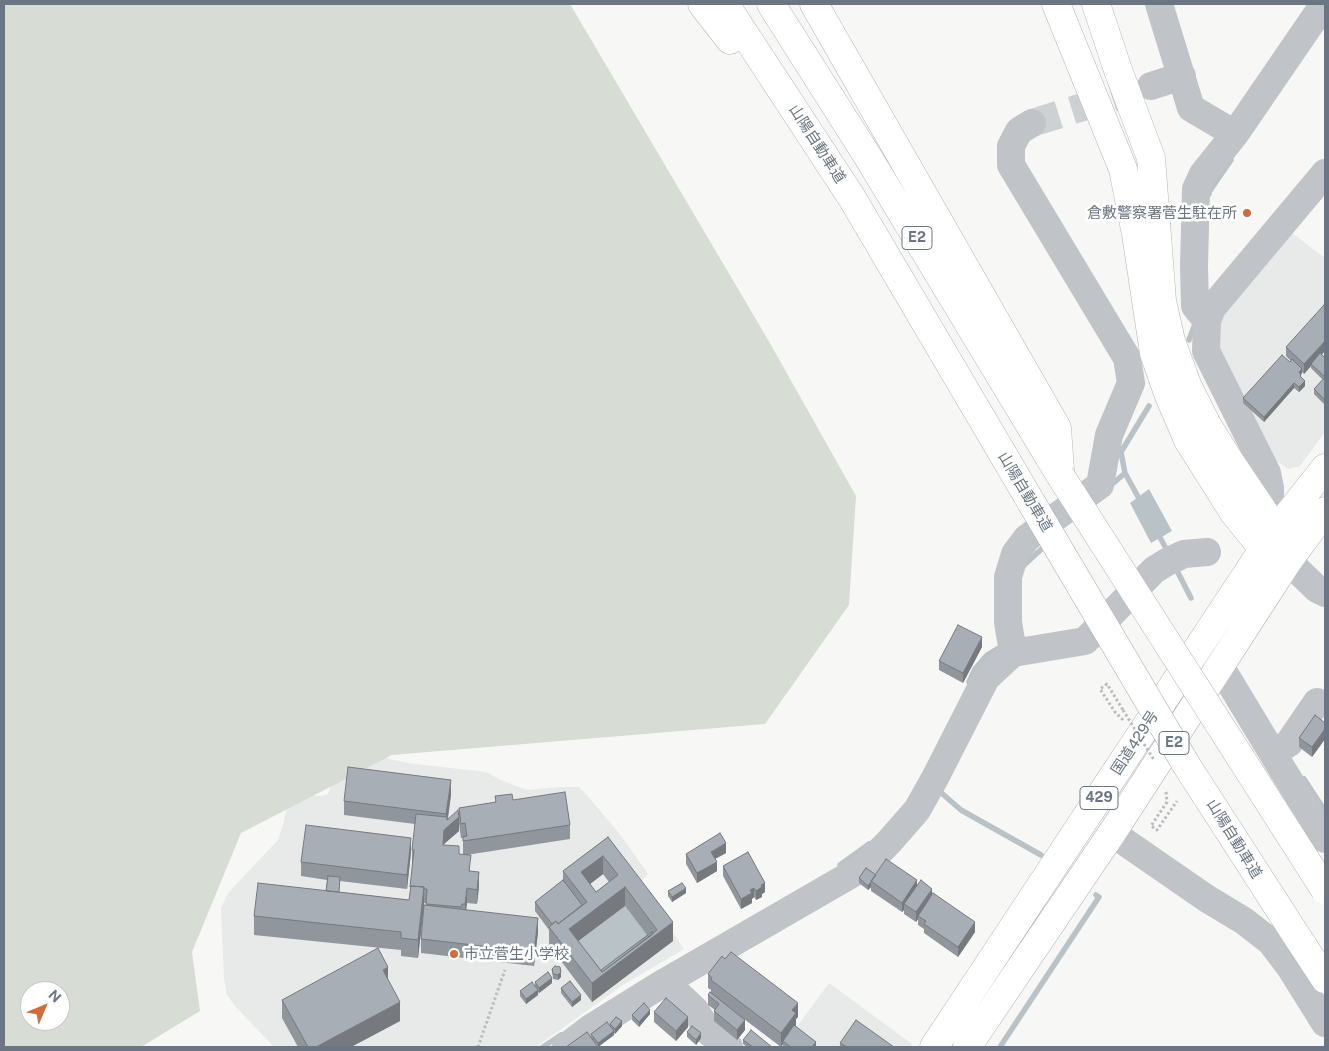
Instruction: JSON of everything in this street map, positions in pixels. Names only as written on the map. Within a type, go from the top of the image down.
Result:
[{"type":"highway","points":[[702,4],[852,198]]},
{"type":"highway","name":"山陽自動車道","points":[[725,4],[852,198],[1188,766],[1325,979]]},
{"type":"highway","name":"E2","points":[[771,4],[873,166],[1060,475],[1325,890]]},
{"type":"highway","points":[[814,4],[1058,428],[1060,475]]},
{"type":"highway","points":[[1056,4],[1123,169],[1136,234],[1154,353],[1169,396],[1188,440],[1234,514],[1270,533]]},
{"type":"highway","points":[[1096,4],[1151,158],[1162,301],[1171,340],[1188,387],[1207,425],[1288,561]]},
{"type":"highway","name":"国道429号","points":[[934,1047],[1270,533],[1325,468]]},
{"type":"highway","name":"国道429号","points":[[967,1047],[1112,832],[1288,561],[1325,511]]},
{"type":"street","points":[[1159,4],[1191,108],[1235,134]]},
{"type":"street","points":[[1270,533],[1270,488],[1267,473],[1206,351],[1203,316],[1195,306],[1196,189],[1203,174],[1235,134],[1324,4]]},
{"type":"street","points":[[1151,86],[1182,76]]},
{"type":"street","points":[[1012,653],[1008,622],[1008,577],[1015,554],[1027,538],[1100,485],[1109,436],[1131,383],[1127,358],[1011,166],[1011,146],[1019,131],[1032,123]]},
{"type":"street","points":[[1203,316],[1321,186]]},
{"type":"street","points":[[566,1047],[591,1028],[665,982],[864,867],[917,810],[986,678],[1012,653],[1085,641],[1154,570],[1184,554],[1207,552]]},
{"type":"street","points":[[1288,561],[1317,589],[1325,593]]},
{"type":"street","points":[[1220,666],[1280,749],[1320,818]]},
{"type":"street","points":[[1280,749],[1317,702]]},
{"type":"street","points":[[1112,832],[1206,898],[1244,921],[1271,942],[1290,967],[1325,1023]]},
{"type":"street","points":[[665,982],[695,1010],[709,1032],[729,1047]]},
{"type":"path","points":[[1123,720],[1115,712],[1100,689],[1107,684],[1158,766]]},
{"type":"path","points":[[1165,789],[1168,802],[1151,826],[1157,830],[1178,798]]},
{"type":"path","points":[[478,1047],[505,970]]},
{"type":"shaded area","points":[[4,4],[570,4],[767,338],[856,496],[849,605],[765,724],[392,755],[241,833],[192,952],[200,1011],[141,1047],[4,1047]]},
{"type":"shaded area","points":[[1288,230],[1325,258],[1325,432],[1300,466],[1288,469],[1267,454],[1217,351],[1214,320]]},
{"type":"shaded area","points":[[1149,489],[1172,531],[1151,543],[1130,503]]},
{"type":"shaded area","points":[[373,755],[407,763],[486,772],[527,790],[579,787],[619,833],[648,874],[639,884],[684,949],[623,985],[536,1047],[274,1047],[227,995],[224,979],[221,908],[228,893],[278,840],[289,798],[295,794],[322,796],[328,794],[340,761]]},
{"type":"shaded area","points":[[625,906],[651,940],[595,982],[569,948]]},
{"type":"shaded area","points":[[829,983],[912,1044],[910,1047],[782,1047]]},
{"type":"building","points":[[1324,305],[1325,341],[1304,364],[1286,347]]},
{"type":"building","points":[[1320,353],[1325,358],[1325,377],[1311,364]]},
{"type":"building","points":[[1282,355],[1290,362],[1292,359],[1302,369],[1299,372],[1300,376],[1305,381],[1299,387],[1294,383],[1264,417],[1243,398]]},
{"type":"building","points":[[1325,377],[1325,400],[1314,389]]},
{"type":"building","points":[[958,625],[982,637],[963,673],[939,661]]},
{"type":"building","points":[[1315,715],[1325,723],[1325,729],[1312,747],[1299,738]]},
{"type":"building","points":[[348,767],[451,780],[446,814],[344,801]]},
{"type":"building","points":[[565,792],[570,825],[463,841],[463,837],[467,836],[465,823],[461,824],[459,808],[496,802],[495,796],[512,794],[513,800]]},
{"type":"building","points":[[458,810],[459,817],[444,830],[443,845],[459,846],[459,854],[471,855],[469,871],[479,872],[477,890],[467,888],[465,904],[462,904],[461,907],[426,904],[427,889],[424,889],[424,887],[410,887],[416,814],[447,817],[447,820]]},
{"type":"building","points":[[306,825],[411,838],[407,875],[301,862]]},
{"type":"building","points":[[720,833],[726,843],[711,852],[717,862],[697,873],[686,854]]},
{"type":"building","points":[[608,837],[673,922],[592,983],[549,927],[556,921],[558,924],[587,902],[563,871]],"holes":[[[603,856],[618,875],[596,892],[581,872]],[[625,887],[657,930],[602,972],[569,929]]]},
{"type":"building","points":[[748,852],[765,883],[756,891],[754,888],[750,890],[752,893],[741,899],[723,866]]},
{"type":"building","points":[[886,859],[917,880],[902,903],[871,881]]},
{"type":"building","points":[[866,868],[876,875],[868,886],[859,878]]},
{"type":"building","points":[[328,876],[340,877],[339,892],[326,891]]},
{"type":"building","points":[[563,880],[582,905],[558,924],[556,921],[552,924],[535,902]]},
{"type":"building","points":[[921,880],[932,889],[916,912],[904,904]]},
{"type":"building","points":[[258,883],[409,900],[411,886],[424,887],[418,940],[401,938],[401,932],[254,916]]},
{"type":"building","points":[[682,883],[686,888],[672,897],[668,891]]},
{"type":"building","points":[[933,893],[975,922],[958,947],[924,924],[926,921],[918,916]]},
{"type":"building","points":[[424,905],[538,918],[534,952],[421,939]]},
{"type":"building","points":[[652,932],[653,934],[602,972],[601,970]]},
{"type":"building","points":[[378,948],[388,967],[383,970],[400,1002],[316,1047],[308,1047],[282,1000]]},
{"type":"building","points":[[731,952],[798,1003],[792,1010],[796,1013],[781,1033],[711,980],[712,978],[708,974],[722,956],[725,959]]},
{"type":"building","points":[[555,966],[560,967],[561,972],[558,975],[553,974],[552,969]]},
{"type":"building","points":[[548,972],[552,978],[539,988],[535,982]]},
{"type":"building","points":[[570,981],[581,995],[572,1002],[561,988]]},
{"type":"building","points":[[532,982],[538,990],[526,999],[520,991]]},
{"type":"building","points":[[710,992],[745,1020],[737,1030],[714,1011],[719,1004],[708,995]]},
{"type":"building","points":[[666,998],[688,1017],[676,1031],[654,1012]]},
{"type":"building","points":[[644,1003],[650,1010],[639,1022],[632,1015]]},
{"type":"building","points":[[616,1017],[622,1021],[615,1029],[610,1024]]},
{"type":"building","points":[[856,1020],[894,1047],[847,1047],[840,1043]]},
{"type":"building","points":[[607,1022],[614,1031],[598,1043],[591,1034]]},
{"type":"building","points":[[794,1025],[816,1042],[812,1047],[791,1047],[783,1041]]},
{"type":"building","points":[[692,1026],[701,1033],[696,1040],[687,1032]]},
{"type":"building","points":[[751,1030],[772,1047],[753,1047],[743,1040]]},
{"type":"building","points":[[587,1032],[598,1047],[566,1047]]},
{"type":"waterway","points":[[1209,194],[1231,160]]},
{"type":"waterway","points":[[1189,340],[1195,324]]},
{"type":"waterway","points":[[1110,486],[1125,473],[1121,452],[1149,406]]},
{"type":"waterway","points":[[1125,473],[1142,504]]},
{"type":"waterway","points":[[1157,532],[1168,552]]},
{"type":"waterway","points":[[1022,567],[1048,543]]},
{"type":"waterway","points":[[1174,565],[1191,598]]},
{"type":"waterway","points":[[969,682],[975,669],[987,655],[997,649]]},
{"type":"waterway","points":[[1304,779],[1325,811]]},
{"type":"waterway","points":[[938,790],[961,810],[1041,855]]},
{"type":"waterway","points":[[840,865],[869,844]]},
{"type":"waterway","points":[[1000,1047],[1099,897],[1096,895]]},
{"type":"waterway","points":[[543,1047],[561,1035]]},
{"type":"tunnel","points":[[1032,123],[1150,86]]},
{"type":"place","name":"倉敷警察署菅生駐在所","points":[[1247,213]]},
{"type":"place","name":"市立菅生小学校","points":[[454,954]]}]
